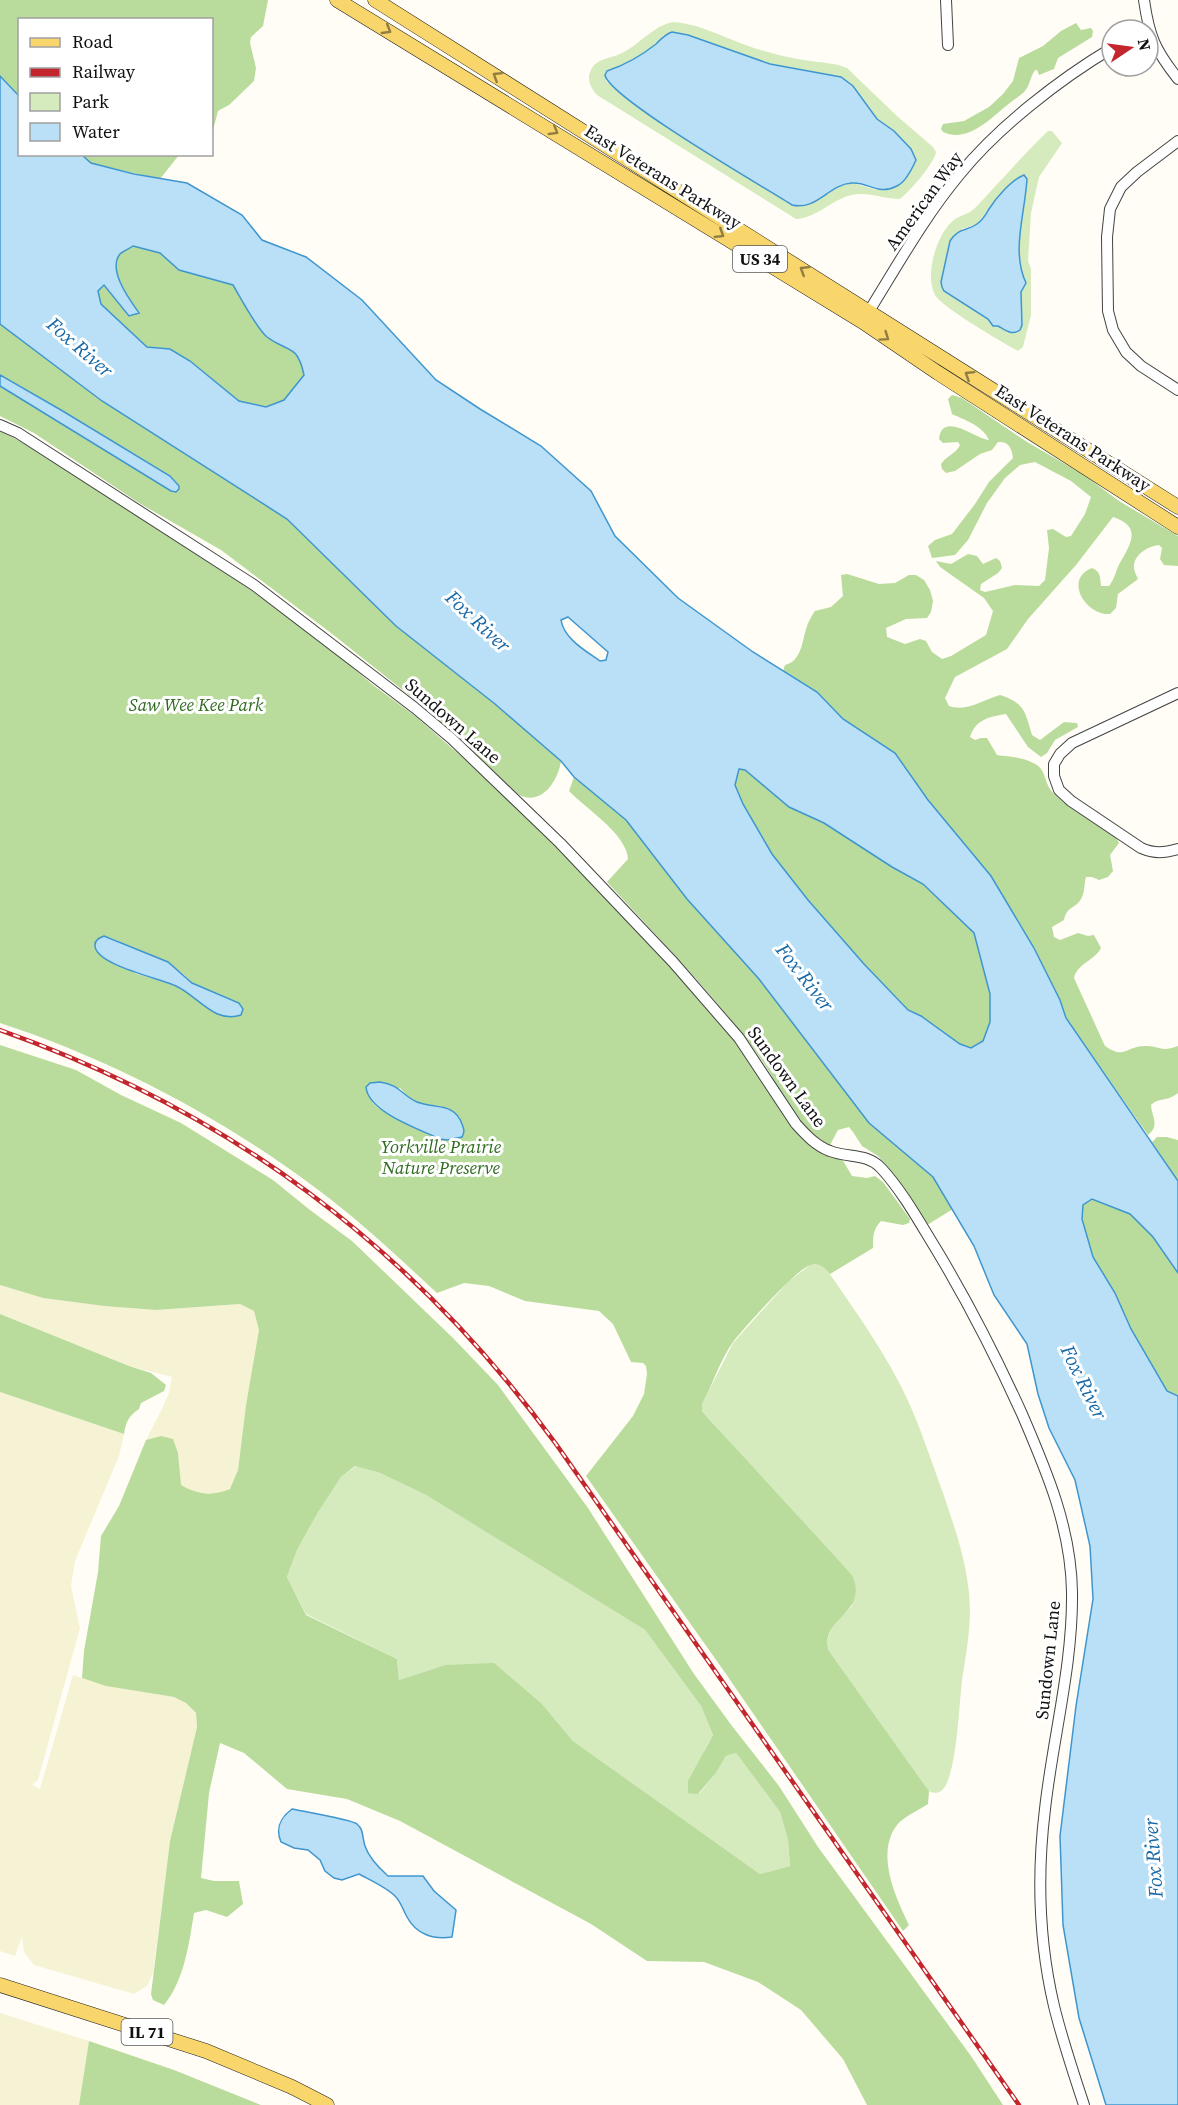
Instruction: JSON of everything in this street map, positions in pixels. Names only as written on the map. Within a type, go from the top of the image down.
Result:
[{"type":"main road","name":"East Veterans Parkway","points":[[337,0],[866,316],[1178,507]]},
{"type":"main road","name":"East Veterans Parkway","points":[[375,0],[866,316],[938,373],[1178,527]]},
{"type":"main road","name":"IL 71","points":[[0,1985],[206,2051],[292,2087],[327,2105]]},
{"type":"street","points":[[946,0],[948,45]]},
{"type":"street","points":[[1144,0],[1146,18]]},
{"type":"street","name":"American Way","points":[[866,316],[926,220],[960,173],[1034,103],[1100,55]]},
{"type":"street","points":[[1160,55],[1178,79]]},
{"type":"street","points":[[1178,141],[1137,171],[1121,187],[1110,209],[1107,239],[1108,311],[1118,341],[1140,366],[1178,390]]},
{"type":"street","name":"Sundown Lane","points":[[0,425],[18,433],[254,585],[452,739],[567,850],[673,962],[739,1038],[785,1108],[806,1135],[830,1151],[842,1155],[866,1157],[875,1162],[921,1225],[967,1300],[997,1358],[1047,1471],[1061,1513],[1069,1554],[1072,1592],[1069,1644],[1045,1809],[1039,1877],[1046,1960],[1054,2005],[1084,2105]]},
{"type":"street","points":[[1178,693],[1072,743],[1060,754],[1054,764],[1054,776],[1059,790],[1071,801],[1141,849],[1153,853],[1178,849]]},
{"type":"shaded area","points":[[0,1285],[43,1298],[104,1306],[156,1310],[240,1304],[254,1311],[260,1329],[246,1405],[238,1470],[230,1489],[217,1494],[196,1493],[180,1485],[178,1453],[161,1436],[146,1440],[169,1393],[172,1377],[129,1366],[0,1314]]},
{"type":"shaded area","points":[[0,1392],[124,1434],[119,1456],[75,1561],[71,1586],[80,1628],[38,1780],[32,1785],[40,1789],[73,1675],[106,1686],[174,1697],[186,1703],[196,1714],[197,1727],[170,1841],[153,1973],[147,1986],[134,1994],[34,1965],[24,1952],[22,1937],[15,1956],[0,1951]]},
{"type":"shaded area","points":[[0,2013],[89,2041],[79,2105],[0,2105]]},
{"type":"green space","points":[[0,0],[268,0],[263,26],[251,37],[250,43],[256,68],[254,81],[229,105],[218,111],[213,130],[213,18],[18,18],[18,95],[0,76]]},
{"type":"green space","points":[[684,23],[773,54],[847,68],[933,147],[936,152],[931,163],[900,199],[855,194],[810,216],[796,219],[597,95],[593,89],[589,77],[593,66],[624,52],[666,24]],"holes":[[[664,35],[688,35],[770,64],[826,74],[853,86],[877,119],[894,131],[877,190],[852,183],[839,187],[811,204],[792,205],[673,131],[606,81],[607,71],[638,56]]]},
{"type":"green space","points":[[1076,23],[1081,30],[1091,28],[1092,37],[1058,58],[1054,69],[1039,75],[1035,70],[1024,92],[977,128],[961,135],[943,132],[941,129],[943,124],[964,121],[989,107],[1013,81],[1019,58],[1043,46],[1061,31]]},
{"type":"green space","points":[[1048,131],[1052,131],[1062,143],[1039,177],[1031,213],[1028,261],[1031,269],[1031,315],[1023,347],[1018,351],[940,301],[932,287],[932,266],[938,243],[949,225],[975,208]],"holes":[[[1020,176],[1027,179],[1020,232],[1020,258],[1026,283],[1021,292],[1022,325],[1002,328],[944,291],[962,229],[977,224]]]},
{"type":"green space","points":[[83,156],[178,156],[160,179],[91,163]]},
{"type":"green space","points":[[133,246],[160,253],[179,270],[233,285],[263,333],[274,342],[291,350],[298,358],[304,375],[284,400],[266,407],[239,401],[190,361],[170,349],[147,347],[101,304],[98,291],[104,285],[129,316],[138,313],[121,285],[116,268],[120,254]]},
{"type":"green space","points":[[0,324],[102,401],[287,519],[396,626],[495,704],[561,761],[548,790],[535,797],[527,798],[519,795],[409,695],[221,550],[139,503],[34,433],[0,416],[0,386],[171,491],[176,492],[179,486],[170,476],[133,453],[0,375]]},
{"type":"green space","points":[[952,395],[962,398],[1027,442],[1084,475],[1119,501],[1178,536],[1178,566],[1164,565],[1160,559],[1162,548],[1159,545],[1147,549],[1135,561],[1134,569],[1138,579],[1118,594],[1116,608],[1110,614],[1101,613],[1093,609],[1081,596],[1079,580],[1083,573],[1092,568],[1099,573],[1101,586],[1109,586],[1113,580],[1132,535],[1128,525],[1113,517],[1076,565],[1028,619],[1007,649],[955,677],[945,698],[949,706],[962,708],[1000,695],[1015,701],[1023,709],[1032,735],[1040,740],[1064,722],[1077,723],[1078,727],[1055,740],[1047,753],[1041,757],[1028,747],[1006,714],[980,723],[970,737],[975,740],[987,738],[997,755],[1022,759],[1037,765],[1056,796],[1110,831],[1119,843],[1110,855],[1113,871],[1108,877],[1099,880],[1086,877],[1084,892],[1078,904],[1067,912],[1064,920],[1052,927],[1054,937],[1060,940],[1078,933],[1094,935],[1101,948],[1079,969],[1074,978],[1105,1046],[1121,1052],[1139,1047],[1167,1049],[1178,1046],[1178,1093],[1151,1105],[1154,1128],[1148,1135],[1066,1018],[1060,1000],[1034,948],[991,876],[928,800],[895,753],[843,719],[817,692],[783,671],[785,665],[798,656],[808,624],[815,611],[831,607],[843,596],[841,575],[847,574],[879,584],[895,583],[909,575],[916,575],[924,580],[933,601],[931,612],[927,618],[906,619],[886,628],[887,637],[905,644],[920,639],[926,641],[932,652],[942,659],[986,635],[993,611],[984,598],[940,567],[936,561],[951,564],[968,554],[977,556],[983,564],[996,558],[1000,561],[1002,568],[981,584],[980,590],[985,592],[1015,585],[1039,586],[1045,580],[1049,548],[1047,530],[1053,529],[1066,537],[1071,536],[1085,514],[1091,497],[1071,481],[1035,462],[1020,465],[1005,478],[987,503],[968,540],[955,555],[932,558],[928,546],[935,540],[952,534],[989,482],[1013,458],[1009,446],[998,442],[992,450],[980,454],[955,471],[946,473],[942,469],[941,464],[960,445],[958,442],[943,443],[939,439],[941,431],[946,427],[960,428],[989,440],[978,427],[952,414],[948,399]]},
{"type":"green space","points":[[0,431],[31,447],[248,588],[331,649],[373,685],[415,716],[469,763],[556,846],[678,975],[739,1047],[802,1139],[842,1159],[852,1176],[867,1178],[875,1176],[883,1182],[910,1219],[909,1223],[903,1225],[881,1221],[874,1233],[873,1248],[830,1274],[822,1266],[811,1265],[795,1276],[733,1342],[702,1404],[702,1411],[708,1418],[852,1575],[856,1588],[854,1599],[830,1631],[829,1651],[929,1791],[928,1804],[907,1816],[897,1825],[888,1849],[890,1876],[909,1925],[903,1931],[586,1476],[633,1416],[644,1394],[646,1366],[643,1363],[631,1362],[613,1324],[599,1311],[525,1301],[489,1286],[464,1283],[437,1293],[333,1201],[243,1138],[125,1073],[84,1054],[0,1023]],"holes":[[[109,937],[170,965],[200,988],[190,995],[175,985],[137,974],[105,958],[96,950]],[[400,1088],[415,1101],[443,1107],[460,1118],[440,1139],[378,1108],[372,1102]]]},
{"type":"green space","points":[[739,769],[745,770],[789,807],[824,823],[923,884],[974,933],[990,994],[990,1022],[983,1041],[971,1048],[960,1044],[921,1016],[908,1010],[864,964],[808,900],[772,854],[743,804],[735,785]]},
{"type":"green space","points":[[574,777],[626,820],[687,899],[759,979],[869,1123],[933,1177],[953,1209],[927,1225],[888,1167],[878,1156],[862,1146],[849,1127],[838,1130],[830,1145],[808,1130],[792,1110],[762,1060],[720,1006],[607,882],[628,859],[626,850],[613,831],[569,791]]},
{"type":"green space","points":[[0,1045],[76,1070],[121,1095],[181,1123],[273,1180],[352,1241],[453,1338],[498,1385],[588,1508],[694,1674],[779,1786],[818,1847],[971,2056],[1003,2105],[867,2105],[843,2059],[801,2010],[758,1982],[704,1962],[647,1961],[591,1924],[400,1821],[347,1799],[287,1789],[244,1753],[220,1743],[209,1793],[201,1878],[214,1881],[239,1881],[243,1904],[227,1917],[206,1910],[194,1913],[185,1962],[176,1985],[164,2005],[153,2000],[151,1994],[170,1841],[197,1727],[196,1713],[186,1703],[174,1697],[106,1686],[82,1678],[84,1651],[98,1572],[101,1536],[119,1506],[146,1440],[161,1436],[173,1439],[178,1453],[181,1485],[204,1493],[217,1493],[230,1489],[238,1470],[259,1330],[254,1311],[240,1304],[156,1310],[104,1306],[43,1298],[0,1285]],"holes":[[[355,1466],[380,1473],[426,1495],[645,1630],[701,1706],[713,1735],[688,1781],[688,1793],[698,1794],[716,1773],[726,1756],[736,1753],[780,1812],[788,1840],[790,1866],[760,1874],[573,1741],[542,1704],[494,1663],[445,1665],[399,1680],[397,1659],[306,1615],[287,1577],[297,1550],[341,1477]]]},
{"type":"green space","points":[[1157,1137],[1178,1140],[1178,1181],[1152,1142]]},
{"type":"green space","points":[[1092,1199],[1130,1214],[1153,1237],[1178,1273],[1178,1396],[1167,1391],[1131,1329],[1115,1293],[1093,1257],[1082,1219],[1083,1205]]},
{"type":"green space","points":[[810,1265],[825,1267],[891,1367],[914,1414],[927,1448],[964,1561],[970,1609],[969,1633],[951,1771],[943,1790],[939,1792],[929,1791],[829,1651],[830,1631],[852,1606],[852,1575],[702,1411],[702,1404],[733,1343],[788,1282]]},
{"type":"green space","points":[[0,1314],[151,1373],[166,1385],[164,1391],[141,1403],[139,1409],[128,1419],[124,1434],[0,1392]]},
{"type":"green space","points":[[356,1466],[380,1473],[426,1495],[645,1630],[701,1706],[713,1735],[704,1751],[699,1794],[726,1756],[736,1753],[780,1812],[788,1840],[790,1866],[760,1874],[573,1741],[542,1704],[445,1665],[399,1680],[397,1659],[306,1614],[287,1577],[297,1550],[317,1514],[341,1477]]},
{"type":"green space","points":[[89,2041],[174,2070],[261,2105],[79,2105]]},
{"type":"water","points":[[672,32],[688,35],[770,64],[841,77],[853,86],[877,119],[894,131],[911,149],[916,160],[911,171],[900,184],[890,189],[884,190],[858,183],[844,184],[809,204],[792,205],[659,121],[613,86],[605,75],[607,71],[639,56]]},
{"type":"water","name":"Fox River","points":[[0,76],[18,95],[18,156],[83,156],[91,163],[134,174],[187,183],[242,215],[262,240],[306,257],[362,300],[436,380],[541,446],[591,491],[615,536],[678,598],[753,652],[817,692],[843,719],[895,753],[928,800],[991,876],[1034,948],[1060,1000],[1066,1018],[1178,1181],[1178,1273],[1153,1237],[1130,1214],[1092,1199],[1083,1205],[1082,1219],[1093,1257],[1115,1293],[1131,1329],[1167,1391],[1178,1396],[1178,2105],[1106,2105],[1079,2018],[1063,1925],[1060,1836],[1076,1706],[1093,1599],[1090,1546],[1075,1480],[1049,1428],[1038,1394],[1027,1344],[994,1295],[974,1246],[933,1177],[869,1123],[759,979],[687,899],[626,820],[574,777],[561,761],[495,704],[396,626],[287,519],[102,401],[0,324]],"holes":[[[133,246],[160,253],[179,270],[233,285],[263,333],[274,342],[295,353],[304,375],[284,400],[266,407],[239,401],[190,361],[170,349],[147,347],[101,304],[98,291],[104,285],[129,316],[139,313],[121,285],[116,268],[117,261],[120,254]],[[568,617],[608,652],[606,660],[600,661],[571,639],[561,620]],[[739,769],[745,770],[789,807],[824,823],[923,884],[974,933],[990,994],[990,1022],[983,1041],[971,1048],[960,1044],[921,1016],[908,1010],[864,964],[808,900],[772,854],[743,804],[735,785]]]},
{"type":"water","points":[[1024,175],[1027,179],[1019,245],[1026,283],[1021,292],[1022,325],[1017,332],[1011,332],[993,326],[988,319],[944,291],[941,282],[950,241],[953,237],[979,222],[1004,190]]},
{"type":"water","points":[[0,375],[170,476],[179,489],[176,492],[171,491],[0,386]]},
{"type":"water","points":[[104,936],[168,962],[192,983],[239,1003],[243,1009],[241,1015],[223,1016],[207,1008],[176,986],[105,959],[95,945],[98,939]]},
{"type":"water","points":[[380,1082],[392,1085],[417,1102],[443,1107],[454,1112],[463,1127],[462,1137],[440,1139],[385,1112],[375,1104],[366,1087],[370,1083]]},
{"type":"water","points":[[292,1809],[357,1824],[362,1831],[369,1855],[388,1876],[423,1876],[434,1891],[456,1910],[452,1937],[438,1938],[420,1932],[411,1923],[397,1898],[383,1887],[359,1874],[342,1880],[334,1878],[325,1871],[320,1860],[308,1850],[294,1848],[281,1842],[278,1832],[280,1824],[284,1816]]},
{"type":"railway","points":[[0,1030],[84,1063],[163,1101],[239,1145],[310,1194],[377,1248],[441,1308],[500,1373],[556,1444],[1019,2105]]},
{"type":"park label","name":"Saw Wee Kee Park","points":[[196,705]]},
{"type":"park label","name":"Yorkville Prairie Nature Preserve","points":[[441,1157]]}]
